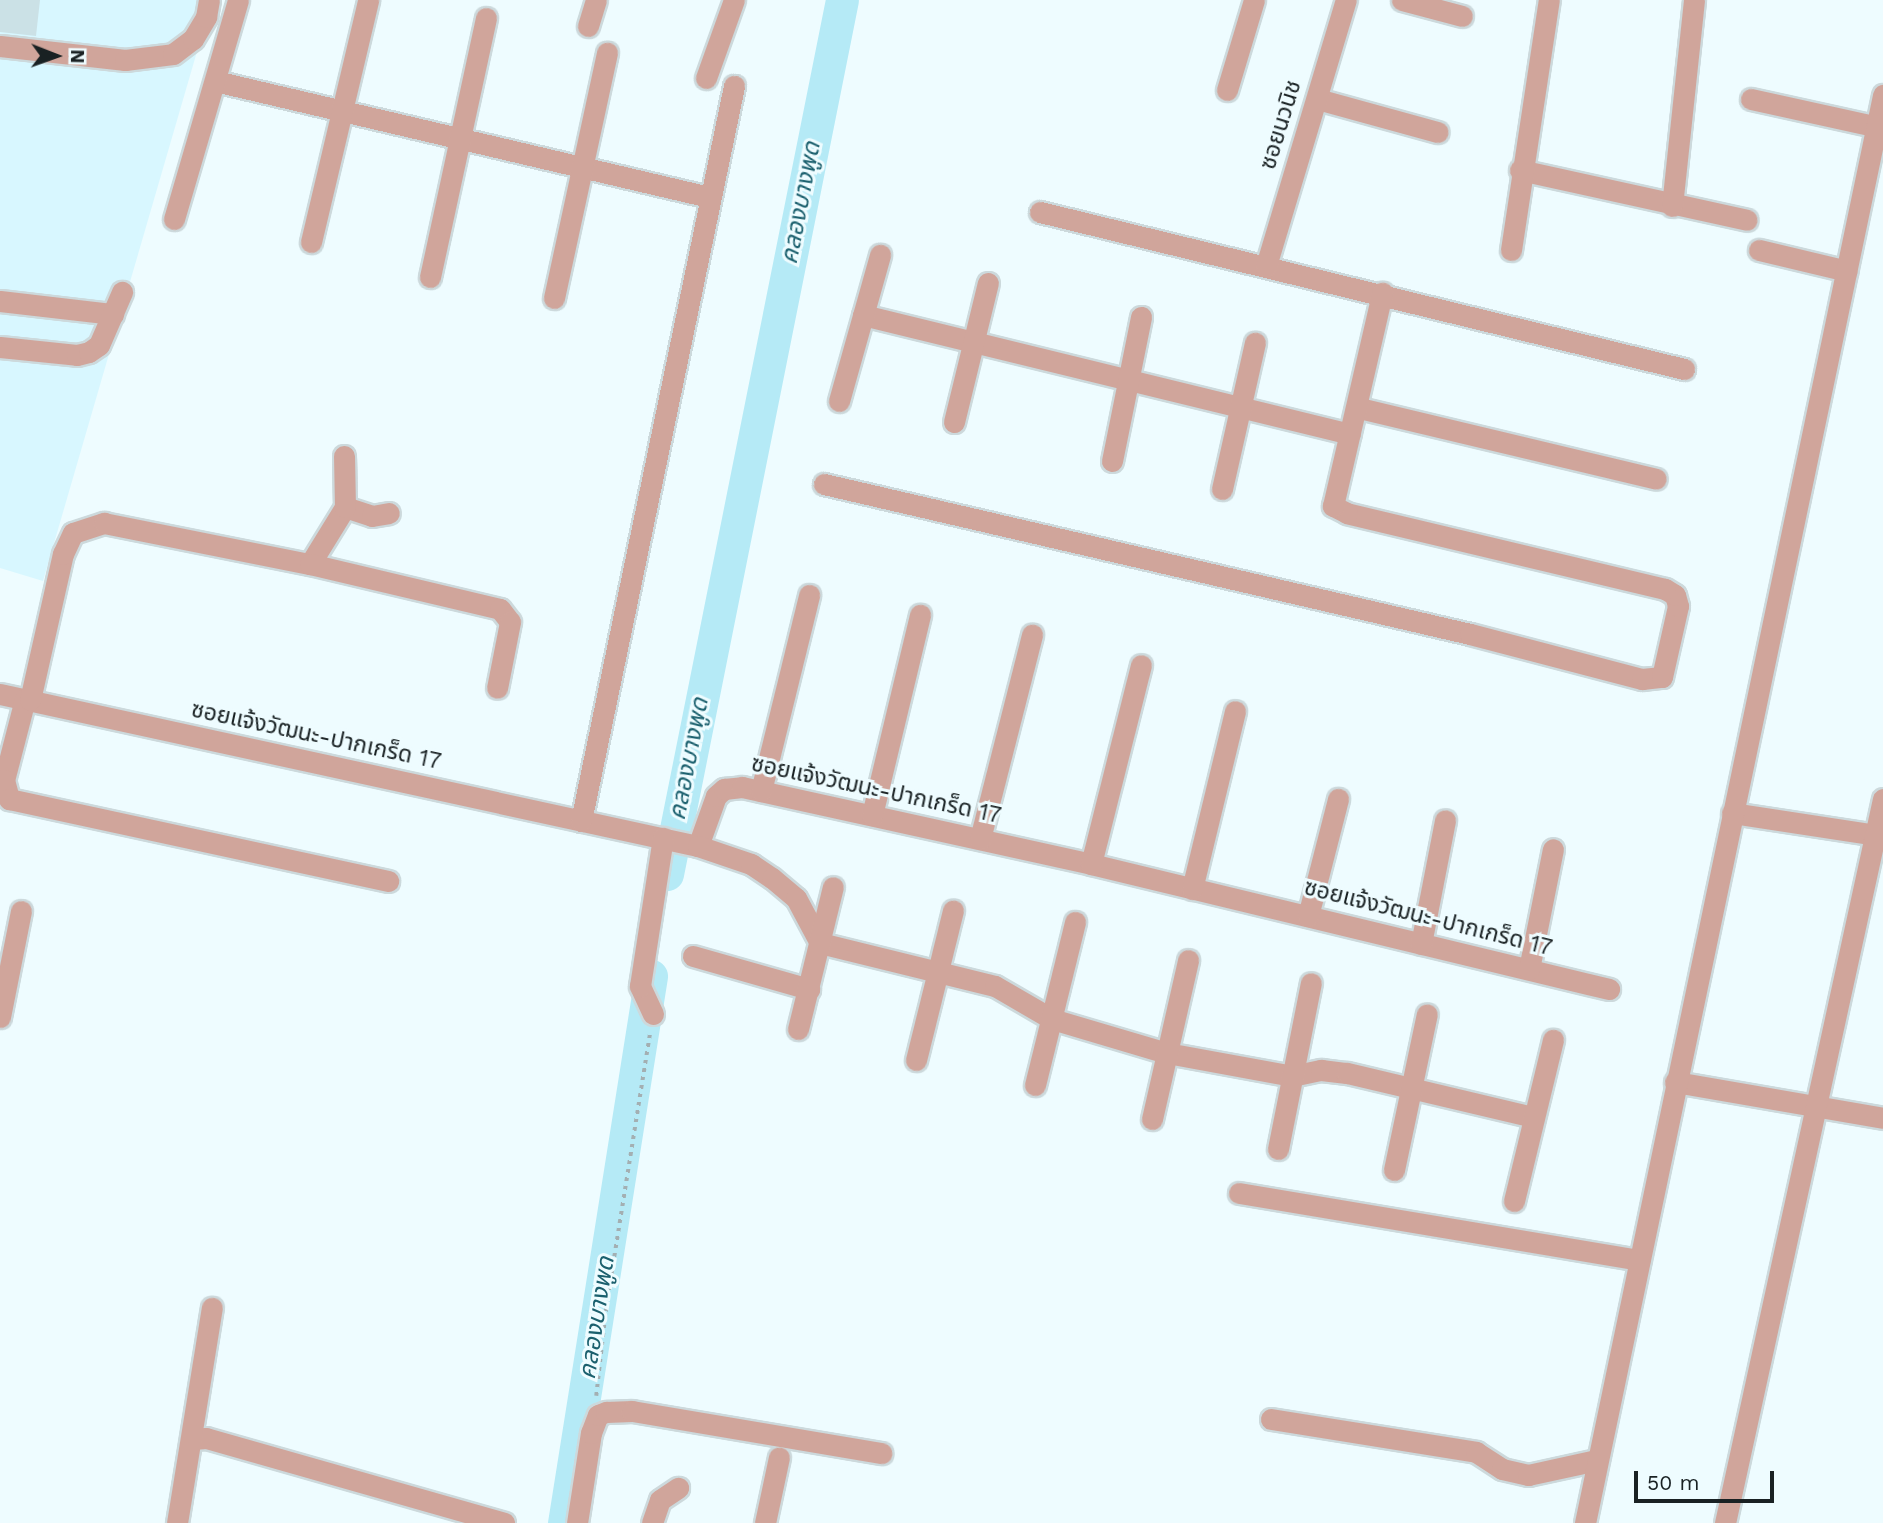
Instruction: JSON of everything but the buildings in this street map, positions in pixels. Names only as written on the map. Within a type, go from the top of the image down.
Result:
[{"type":"street","points":[[0,46],[125,60],[161,56],[193,39],[206,17],[209,0]]},
{"type":"street","points":[[174,219],[238,0]]},
{"type":"street","points":[[311,242],[368,0]]},
{"type":"street","points":[[588,26],[596,0]]},
{"type":"street","points":[[706,78],[734,0]]},
{"type":"street","points":[[1227,90],[1254,0]]},
{"type":"street","name":"ซอยนวนิช","points":[[1266,266],[1346,0]]},
{"type":"street","points":[[1402,0],[1462,16]]},
{"type":"street","points":[[1511,250],[1520,170],[1549,0]]},
{"type":"street","points":[[1672,205],[1694,0]]},
{"type":"street","points":[[430,277],[486,18]]},
{"type":"street","points":[[554,298],[607,53]]},
{"type":"street","points":[[215,81],[709,197]]},
{"type":"street","points":[[581,821],[734,86]]},
{"type":"street","points":[[1585,1523],[1675,1082],[1847,271],[1880,128],[1883,95]]},
{"type":"street","points":[[1317,99],[1438,132]]},
{"type":"street","points":[[1751,99],[1880,128]]},
{"type":"street","points":[[1520,170],[1747,220]]},
{"type":"street","points":[[1040,212],[1382,293],[1684,369]]},
{"type":"street","points":[[1759,250],[1847,271]]},
{"type":"street","points":[[839,401],[880,255]]},
{"type":"street","points":[[954,422],[988,283]]},
{"type":"street","points":[[0,347],[77,355],[89,352],[99,345],[122,292]]},
{"type":"street","points":[[824,484],[1470,634],[1642,679],[1662,677],[1678,606],[1675,594],[1347,513],[1333,506],[1359,408],[1382,293]]},
{"type":"street","points":[[0,301],[113,314]]},
{"type":"street","points":[[863,315],[1350,435]]},
{"type":"street","points":[[1112,461],[1141,317]]},
{"type":"street","points":[[1222,489],[1255,343]]},
{"type":"street","points":[[1359,408],[1656,479]]},
{"type":"street","points":[[310,564],[345,507],[344,456]]},
{"type":"street","points":[[345,507],[372,516],[389,513]]},
{"type":"street","points":[[388,881],[9,799],[4,780],[63,554],[73,533],[87,526],[127,526],[310,564],[500,609],[510,622],[497,688]]},
{"type":"street","points":[[761,791],[809,595]]},
{"type":"street","points":[[872,815],[920,615]]},
{"type":"street","points":[[980,839],[1032,635]]},
{"type":"street","points":[[1091,863],[1141,665]]},
{"type":"street","name":"ซอยแจ้งวัฒนะ-ปากเกร็ด 17","points":[[0,694],[677,841],[724,789],[761,791],[1091,863],[1609,989]]},
{"type":"street","points":[[1192,889],[1235,711]]},
{"type":"street","points":[[1308,916],[1338,799]]},
{"type":"street","points":[[1725,1523],[1879,835],[1883,799]]},
{"type":"street","points":[[1732,813],[1879,835]]},
{"type":"street","points":[[1421,944],[1445,820]]},
{"type":"street","points":[[653,1014],[640,986],[677,841],[751,864],[772,878],[796,898],[820,943],[995,986],[1052,1019],[1167,1053],[1292,1076],[1321,1070],[1411,1085],[1533,1117]]},
{"type":"street","points":[[1529,970],[1553,849]]},
{"type":"street","points":[[798,1029],[833,887]]},
{"type":"street","points":[[0,1017],[20,911]]},
{"type":"street","points":[[916,1060],[935,971],[953,911]]},
{"type":"street","points":[[1035,1085],[1075,922]]},
{"type":"street","points":[[693,956],[809,989]]},
{"type":"street","points":[[1152,1119],[1188,961]]},
{"type":"street","points":[[1278,1149],[1311,983]]},
{"type":"street","points":[[1394,1170],[1427,1014]]},
{"type":"street","points":[[1514,1201],[1553,1040]]},
{"type":"street","points":[[1675,1082],[1883,1118]]},
{"type":"street","points":[[1239,1193],[1639,1260]]},
{"type":"street","points":[[177,1523],[193,1438],[212,1308]]},
{"type":"street","points":[[578,1523],[591,1433],[598,1415],[632,1412],[881,1453]]},
{"type":"street","points":[[1271,1419],[1476,1452],[1502,1469],[1528,1475],[1597,1460]]},
{"type":"street","points":[[193,1438],[206,1437],[504,1523]]},
{"type":"street","points":[[765,1523],[779,1457]]},
{"type":"street","points":[[652,1523],[660,1500],[678,1488]]},
{"type":"path","points":[[598,1415],[595,1388],[606,1307],[653,1014]]},
{"type":"shaded area","points":[[0,0],[212,0],[43,581],[0,568]]},
{"type":"waterway","name":"คลองบางพูด","points":[[667,874],[842,0]]},
{"type":"waterway","name":"คลองบางพูด","points":[[564,1523],[651,976]]}]
